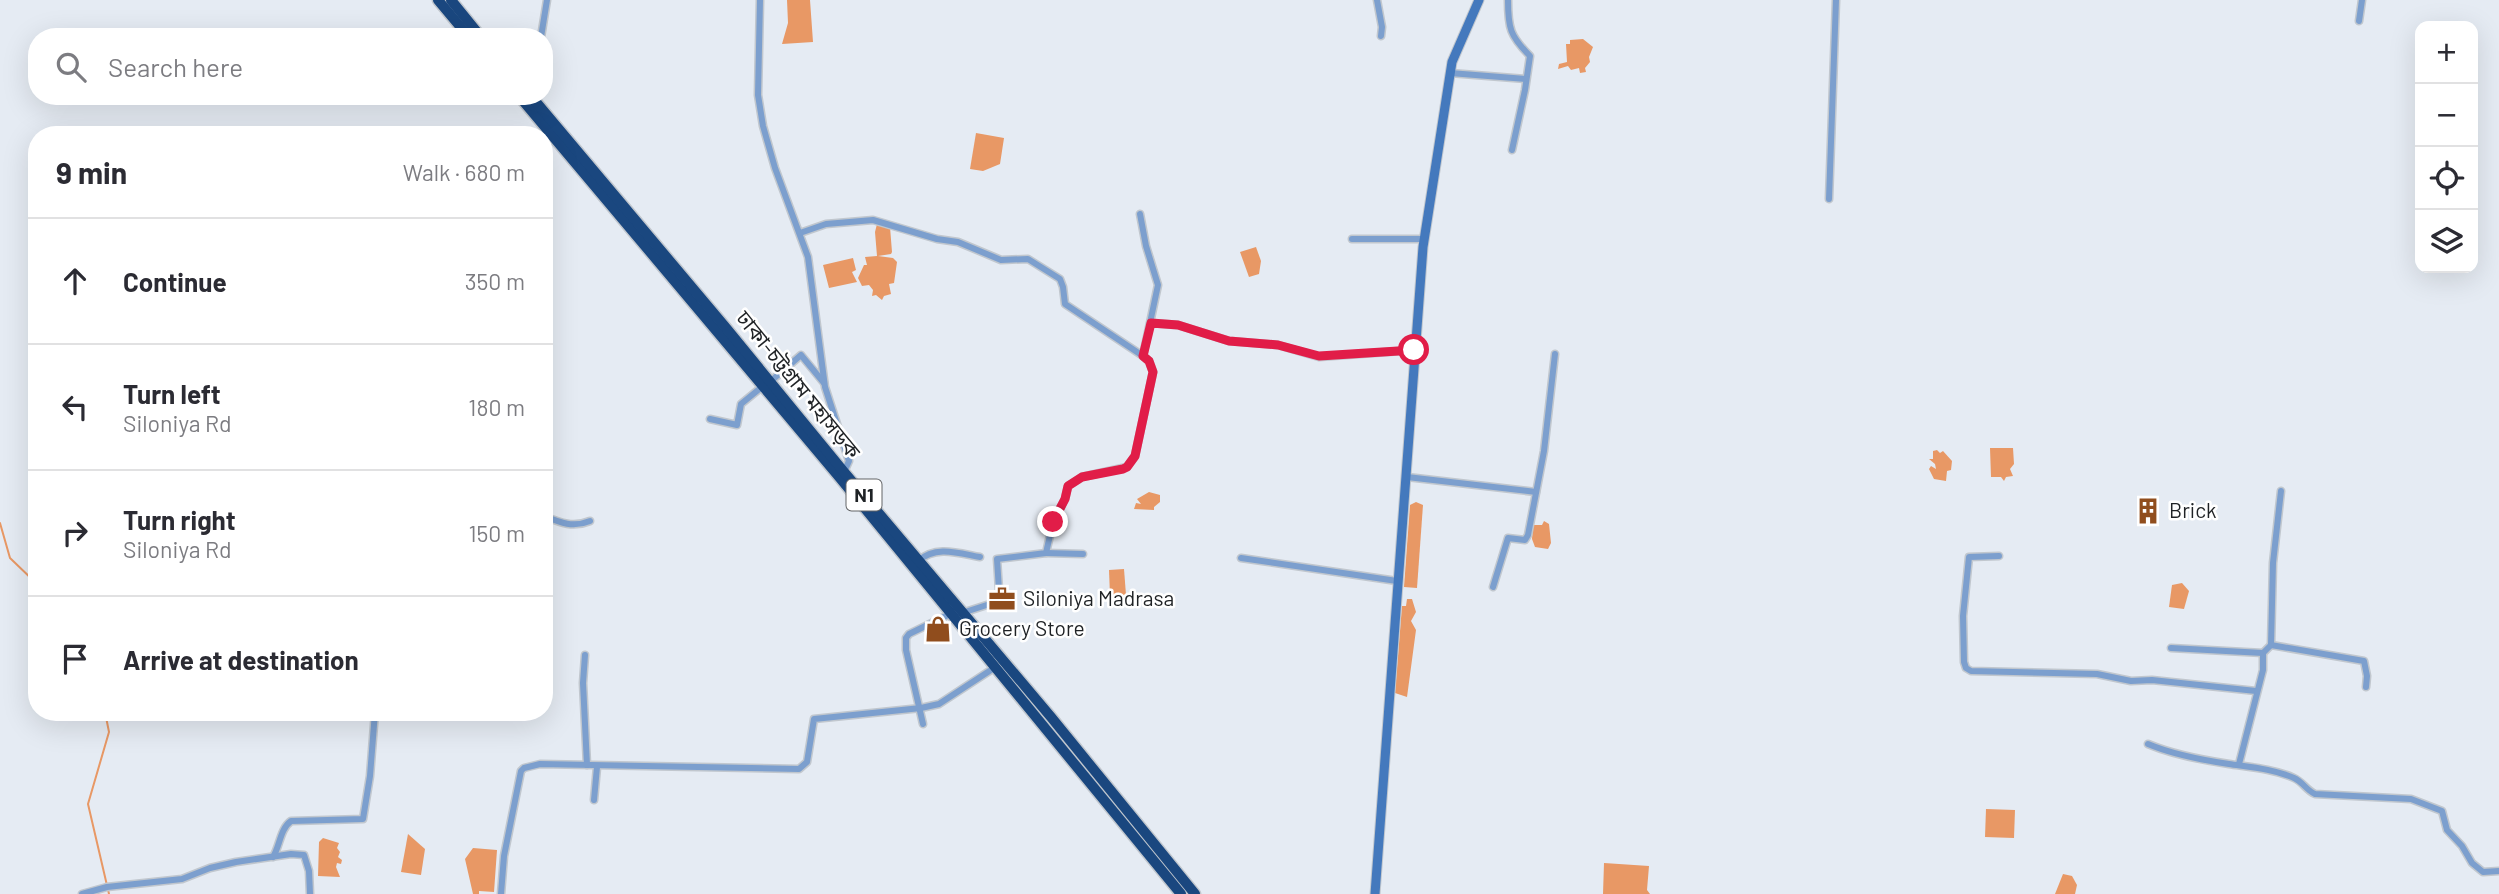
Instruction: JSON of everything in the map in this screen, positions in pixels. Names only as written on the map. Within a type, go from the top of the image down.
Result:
[{"type":"highway","points":[[438,0],[461,28]]},
{"type":"highway","points":[[451,0],[474,28]]},
{"type":"highway","name":"ঢাকা-চট্টগ্রাম মহাসড়ক","points":[[527,105],[545,126]]},
{"type":"highway","name":"ঢাকা-চট্টগ্রাম মহাসড়ক","points":[[538,105],[1070,760],[1085,769],[1195,894]]},
{"type":"highway","name":"ঢাকা-চট্টগ্রাম মহাসড়ক","points":[[553,135],[844,472],[1080,753],[1085,769],[1181,894]]},
{"type":"highway","points":[[1070,760],[1079,762],[1082,757],[1080,753]]},
{"type":"main road","points":[[1375,894],[1424,239],[1452,62],[1479,0]]},
{"type":"street","points":[[542,28],[547,0]]},
{"type":"street","points":[[760,0],[758,95],[763,126],[808,257],[824,383],[849,461],[844,472]]},
{"type":"street","points":[[1377,0],[1381,36]]},
{"type":"street","points":[[1508,0],[1508,21],[1512,37],[1530,56],[1512,150]]},
{"type":"street","points":[[1829,199],[1836,0]]},
{"type":"street","points":[[2359,21],[2362,0]]},
{"type":"street","points":[[1450,73],[1526,79]]},
{"type":"street","points":[[1140,214],[1158,285],[1143,356]]},
{"type":"street","points":[[800,233],[825,224],[873,220],[887,222],[906,231],[958,242],[1000,260],[1028,258],[1060,279],[1065,304],[1149,361],[1153,372],[1135,456],[1123,469],[1082,477],[1068,486],[1065,499],[1053,522],[1046,553]]},
{"type":"street","points":[[1352,239],[1424,239]]},
{"type":"street","points":[[1151,323],[1178,325],[1229,341],[1278,345],[1319,356],[1414,350]]},
{"type":"street","points":[[1493,587],[1508,538],[1525,540],[1528,535],[1544,451],[1555,354]]},
{"type":"street","points":[[710,419],[737,425],[741,404],[801,355],[824,383]]},
{"type":"street","points":[[1407,477],[1536,492]]},
{"type":"street","points":[[2239,764],[2263,670],[2263,653],[2271,645],[2273,564],[2281,491]]},
{"type":"street","points":[[553,519],[579,526],[590,521]]},
{"type":"street","points":[[918,561],[933,551],[981,557]]},
{"type":"street","points":[[962,613],[996,602],[999,590],[997,559],[1046,553],[1083,554]]},
{"type":"street","points":[[1999,556],[1969,557],[1963,616],[1964,662],[1966,668],[1971,671],[2097,674],[2131,681],[2152,680],[2256,691]]},
{"type":"street","points":[[1241,558],[1397,581]]},
{"type":"street","points":[[923,724],[906,650],[906,638],[950,614]]},
{"type":"street","points":[[2271,645],[2364,661],[2366,687]]},
{"type":"street","points":[[2171,648],[2263,653]]},
{"type":"street","points":[[585,655],[583,682],[587,765]]},
{"type":"street","points":[[501,894],[503,856],[521,771],[524,768],[540,764],[799,769],[807,762],[814,719],[939,704],[994,668]]},
{"type":"street","points":[[274,857],[286,825],[291,821],[363,819],[374,721]]},
{"type":"street","points":[[2148,744],[2205,760],[2239,764],[2293,777],[2301,782],[2306,790],[2315,794],[2411,799],[2442,811],[2447,830],[2462,846],[2472,863],[2483,872],[2499,872]]},
{"type":"street","points":[[594,800],[597,767]]},
{"type":"street","points":[[82,894],[107,887],[182,880],[210,868],[291,854],[304,855],[309,871],[310,894]]},
{"type":"shaded area","points":[[787,0],[810,0],[813,42],[782,44],[788,23]]},
{"type":"shaded area","points":[[1583,39],[1593,47],[1586,72],[1580,73],[1579,68],[1571,70],[1568,66],[1558,69],[1559,64],[1567,62],[1566,44],[1570,44],[1570,40]]},
{"type":"shaded area","points":[[976,133],[1004,138],[1000,164],[983,171],[970,169]]},
{"type":"shaded area","points":[[877,224],[890,227],[892,252],[878,256],[893,258],[897,262],[894,283],[889,284],[891,294],[884,296],[882,300],[876,295],[872,296],[873,290],[869,285],[862,286],[858,278],[864,265],[867,265],[865,257],[877,256]]},
{"type":"shaded area","points":[[1256,247],[1261,261],[1259,274],[1249,277],[1240,252]]},
{"type":"shaded area","points":[[853,258],[856,270],[852,272],[857,282],[829,288],[823,265]]},
{"type":"shaded area","points":[[1990,448],[2013,448],[2014,464],[2010,469],[2013,476],[2006,477],[2004,481],[2001,477],[1991,477]]},
{"type":"shaded area","points":[[1933,451],[1940,453],[1943,451],[1952,461],[1946,481],[1934,479],[1929,469],[1931,466],[1936,469],[1929,459],[1933,459]]},
{"type":"shaded area","points":[[1149,492],[1160,495],[1160,502],[1154,510],[1134,509],[1136,503],[1141,504],[1137,499]]},
{"type":"shaded area","points":[[1416,502],[1423,505],[1417,588],[1404,587],[1410,505]]},
{"type":"shaded area","points":[[1544,521],[1549,524],[1551,543],[1548,549],[1535,547],[1532,539],[1533,525],[1542,525]]},
{"type":"shaded area","points":[[1124,569],[1126,595],[1110,596],[1109,570]]},
{"type":"shaded area","points":[[2182,583],[2189,591],[2184,609],[2169,607],[2172,585]]},
{"type":"shaded area","points":[[1407,599],[1412,599],[1416,612],[1411,621],[1416,630],[1407,697],[1395,693],[1402,606],[1406,606]]},
{"type":"shaded area","points":[[1986,809],[2015,810],[2014,838],[1985,837]]},
{"type":"shaded area","points":[[408,834],[425,849],[421,875],[401,872]]},
{"type":"shaded area","points":[[323,838],[339,843],[338,857],[342,860],[336,867],[340,877],[318,876],[319,842]]},
{"type":"shaded area","points":[[473,848],[497,850],[494,892],[479,891],[479,894],[473,894],[465,859]]},
{"type":"shaded area","points":[[1604,863],[1649,866],[1647,890],[1650,894],[1603,894]]},
{"type":"shaded area","points":[[2063,874],[2072,876],[2077,885],[2075,894],[2055,894]]},
{"type":"waterway","points":[[0,523],[10,558],[28,575]]},
{"type":"waterway","points":[[107,721],[109,732],[88,804],[109,894]]},
{"type":"place","name":"Brick","points":[[2148,511]]},
{"type":"place","name":"Siloniya Madrasa","points":[[1002,599]]},
{"type":"place","name":"Grocery Store","points":[[938,629]]},
{"type":"route","points":[[1053,522],[1065,499],[1068,486],[1082,477],[1123,469],[1135,456],[1153,372],[1149,361],[1143,356],[1151,323],[1190,327],[1229,341],[1278,345],[1319,356],[1414,350]]}]
